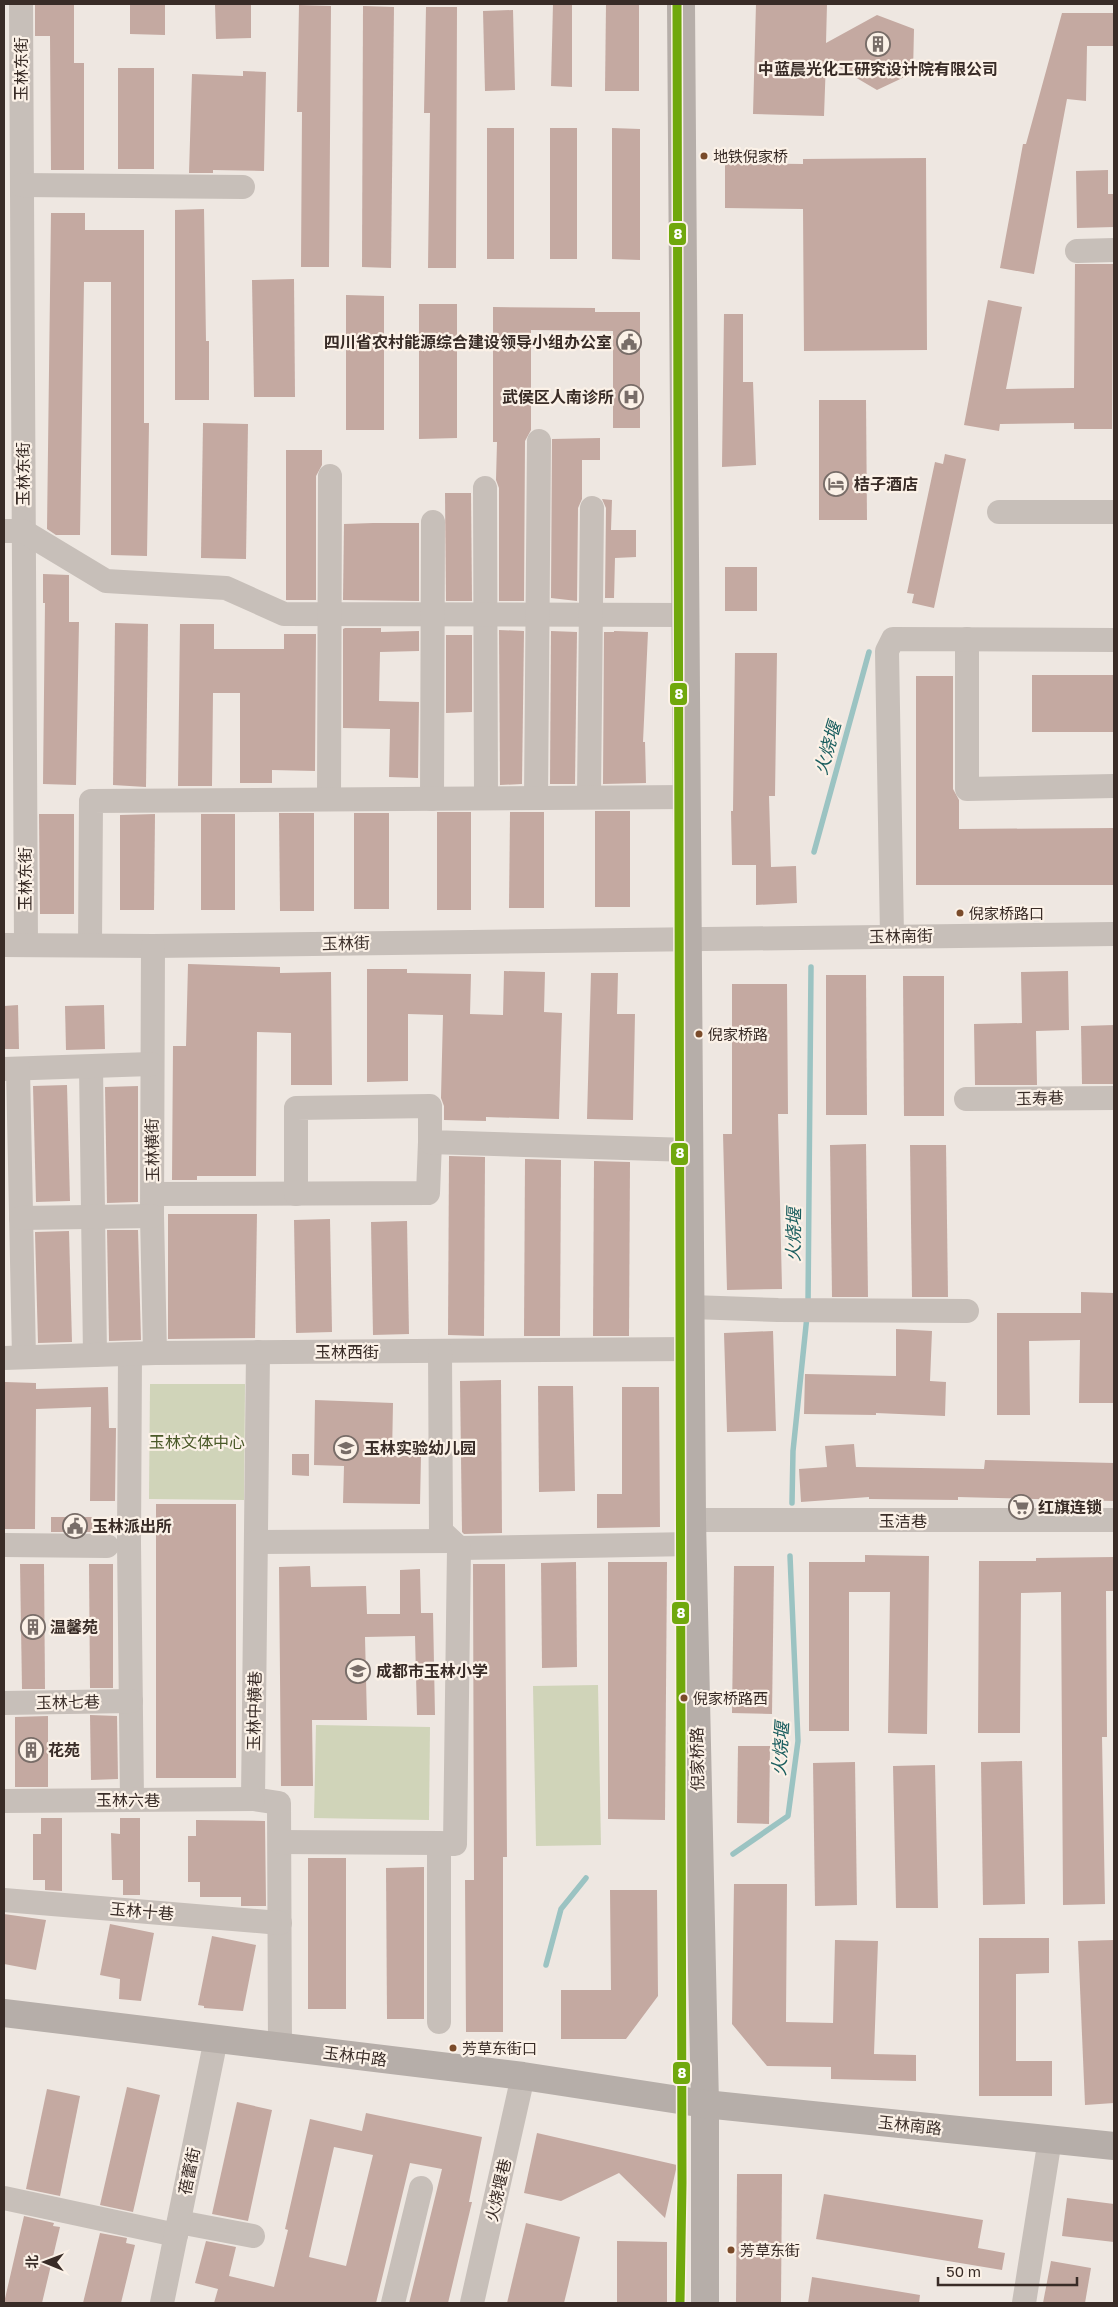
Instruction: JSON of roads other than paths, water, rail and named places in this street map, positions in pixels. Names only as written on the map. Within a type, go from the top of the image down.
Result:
[{"type":"main road","name":"倪家桥路","points":[[681,4],[692,1532],[705,2104]]},
{"type":"main road","name":"玉林中路","points":[[4,2013],[523,2076],[705,2104]]},
{"type":"main road","name":"玉林南路","points":[[705,2104],[1114,2146]]},
{"type":"main road","points":[[705,2104],[705,2303]]},
{"type":"street","name":"玉林东街","points":[[15,9],[22,185],[13,531],[15,945]]},
{"type":"street","points":[[22,185],[243,187]]},
{"type":"street","points":[[1077,251],[1114,250]]},
{"type":"street","points":[[536,798],[539,441]]},
{"type":"street","points":[[329,799],[330,476]]},
{"type":"street","points":[[485,488],[486,798]]},
{"type":"street","points":[[589,798],[592,508]]},
{"type":"street","points":[[999,512],[1114,512]]},
{"type":"street","points":[[432,799],[433,522]]},
{"type":"street","points":[[13,531],[106,581],[226,588],[284,614],[686,615]]},
{"type":"street","points":[[892,936],[887,651],[893,638],[1114,640]]},
{"type":"street","points":[[967,639],[967,789],[1114,786]]},
{"type":"street","points":[[90,944],[91,801],[687,797]]},
{"type":"street","name":"玉林南街","points":[[688,938],[1114,934]]},
{"type":"street","name":"玉林街","points":[[15,945],[90,944],[153,946],[688,938]]},
{"type":"street","name":"玉林横街","points":[[153,946],[152,1205],[155,1354]]},
{"type":"street","points":[[14,1357],[21,1218],[12,1178],[11,1069],[152,1064]]},
{"type":"street","points":[[91,1067],[94,1355]]},
{"type":"street","name":"玉寿巷","points":[[966,1099],[1114,1098]]},
{"type":"street","points":[[21,1218],[93,1218],[152,1205],[296,1194],[428,1193],[430,1106],[296,1108],[296,1194]]},
{"type":"street","points":[[430,1142],[690,1150]]},
{"type":"street","points":[[691,1307],[778,1310],[967,1311]]},
{"type":"street","name":"玉林西街","points":[[14,1357],[258,1352],[691,1349]]},
{"type":"street","points":[[280,1842],[455,1844],[455,1545],[441,1531],[440,1351]]},
{"type":"street","name":"玉林中横巷","points":[[253,1799],[258,1352]]},
{"type":"street","points":[[130,1354],[132,1800]]},
{"type":"street","name":"玉洁巷","points":[[256,1542],[455,1545],[692,1532],[713,1522],[1114,1520]]},
{"type":"street","points":[[5,1545],[107,1546]]},
{"type":"street","name":"玉林七巷","points":[[4,1703],[131,1701]]},
{"type":"street","points":[[253,1799],[279,1803],[280,2047]]},
{"type":"street","name":"玉林六巷","points":[[4,1801],[253,1799]]},
{"type":"street","points":[[439,1843],[439,2022]]},
{"type":"street","name":"玉林十巷","points":[[4,1900],[280,1923]]},
{"type":"street","name":"蓓蕾街","points":[[162,2303],[216,2039]]},
{"type":"street","name":"火烧堰巷","points":[[472,2303],[523,2076]]},
{"type":"street","points":[[1024,2303],[1050,2139]]},
{"type":"street","points":[[393,2303],[421,2188]]},
{"type":"street","points":[[4,2198],[177,2228],[253,2236]]},
{"type":"waterway","name":"火烧堰","points":[[814,852],[869,652]]},
{"type":"waterway","name":"火烧堰","points":[[808,1305],[811,967]]},
{"type":"waterway","name":"火烧堰","points":[[792,1503],[793,1451],[807,1316]]},
{"type":"waterway","name":"火烧堰","points":[[733,1854],[788,1816],[798,1741],[790,1556]]},
{"type":"waterway","name":"火烧堰","points":[[546,1965],[561,1909],[586,1878]]},
{"type":"place","name":"中蓝晨光化工研究设计院有限公司","points":[[878,44]]},
{"type":"place","name":"地铁倪家桥","points":[[704,156]]},
{"type":"place","name":"四川省农村能源综合建设领导小组办公室","points":[[629,342]]},
{"type":"place","name":"武侯区人南诊所","points":[[631,397]]},
{"type":"place","name":"桔子酒店","points":[[836,484]]},
{"type":"place","name":"倪家桥路口","points":[[960,913]]},
{"type":"place","name":"倪家桥路","points":[[699,1034]]},
{"type":"place","name":"玉林实验幼儿园","points":[[346,1448]]},
{"type":"place","name":"红旗连锁","points":[[1021,1507]]},
{"type":"place","name":"玉林派出所","points":[[75,1526]]},
{"type":"place","name":"温馨苑","points":[[33,1627]]},
{"type":"place","name":"成都市玉林小学","points":[[358,1671]]},
{"type":"place","name":"倪家桥路西","points":[[684,1698]]},
{"type":"place","name":"花苑","points":[[31,1750]]},
{"type":"place","name":"芳草东街口","points":[[453,2048]]},
{"type":"place","name":"芳草东街","points":[[731,2250]]},
{"type":"park label","name":"玉林文体中心","points":[[197,1442]]}]
